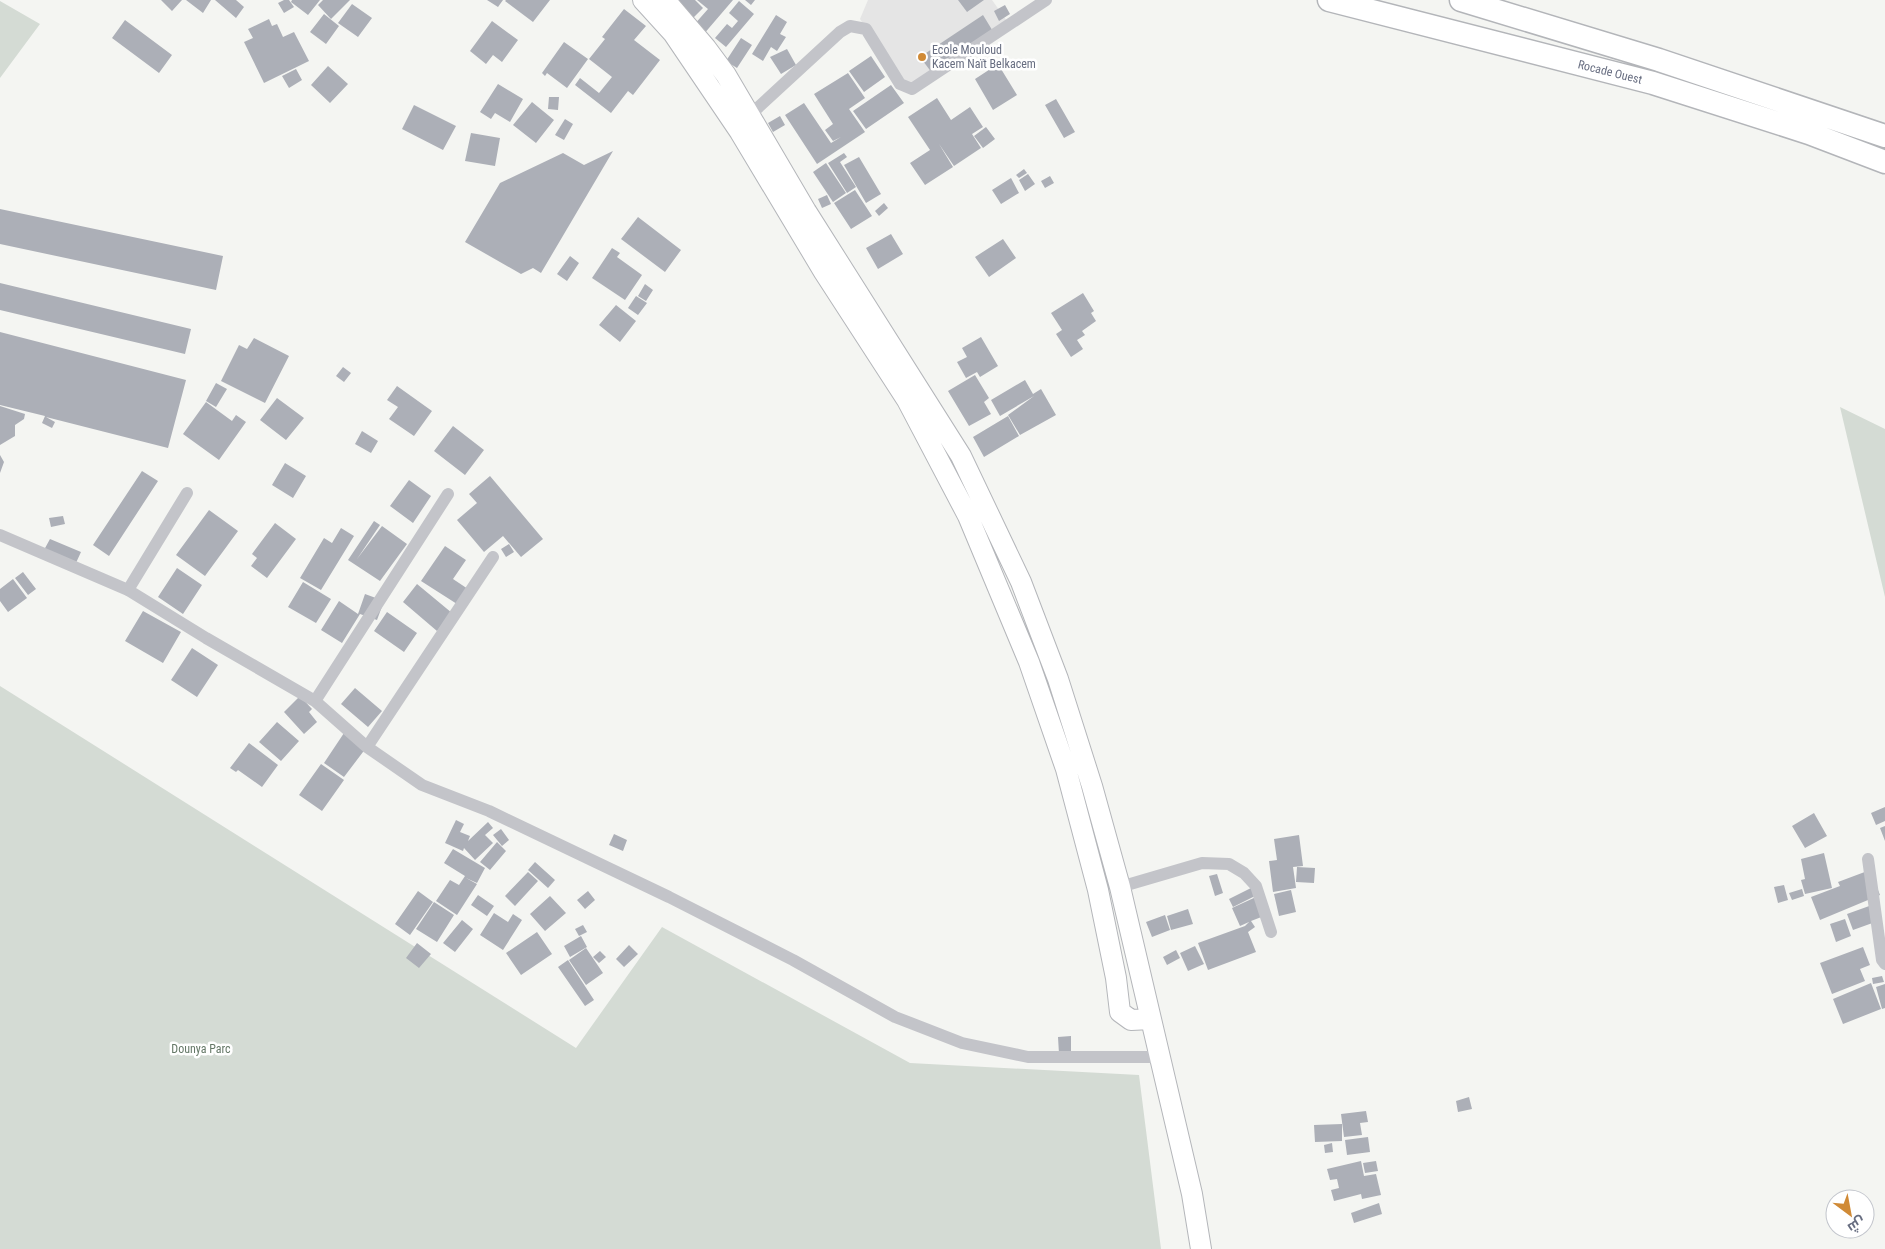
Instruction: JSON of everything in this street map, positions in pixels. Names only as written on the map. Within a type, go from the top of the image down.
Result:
[{"type":"highway","name":"Rocade Ouest","points":[[1329,0],[1416,24],[1653,83],[1809,133],[1885,162]]},
{"type":"highway","name":"Rocade Ouest","points":[[1461,0],[1659,60],[1885,136]]},
{"type":"main road","points":[[643,0],[673,33],[740,132],[819,264],[907,400],[953,484],[1009,608],[1066,769],[1100,898],[1116,978],[1120,1012],[1131,1020],[1151,1019]]},
{"type":"main road","points":[[665,0],[706,48],[750,115],[806,211],[960,456],[1002,539],[1037,622],[1058,679],[1092,786],[1120,887],[1192,1194],[1201,1249]]},
{"type":"street","points":[[750,115],[840,32],[850,26],[866,29],[900,84],[912,89],[1046,0]]},
{"type":"street","points":[[128,590],[187,493]]},
{"type":"street","points":[[316,701],[448,494]]},
{"type":"street","points":[[0,535],[128,590],[206,638],[316,701],[367,746],[422,785],[489,811],[661,893],[793,960],[895,1017],[962,1044],[1028,1057],[1160,1057]]},
{"type":"street","points":[[367,746],[493,557]]},
{"type":"street","points":[[1868,859],[1882,960],[1885,964]]},
{"type":"street","points":[[1120,887],[1202,863],[1229,864],[1244,873],[1256,886],[1271,932]]},
{"type":"shaded area","name":"Ecole Mouloud Kacem Naït Belkacem","points":[[868,0],[992,0],[1009,24],[908,90],[860,19]]},
{"type":"green space","points":[[0,1],[40,24],[0,78]]},
{"type":"green space","points":[[1840,407],[1885,429],[1885,597]]},
{"type":"green space","name":"Dounya Parc","points":[[0,686],[576,1048],[662,927],[910,1063],[1139,1075],[1161,1249],[0,1249]]},
{"type":"building","points":[[161,0],[182,0],[172,11]]},
{"type":"building","points":[[186,0],[211,0],[203,13]]},
{"type":"building","points":[[215,0],[236,0],[244,7],[236,18]]},
{"type":"building","points":[[289,0],[294,7],[284,13],[278,3]]},
{"type":"building","points":[[292,0],[320,0],[308,15],[291,2]]},
{"type":"building","points":[[323,0],[350,0],[331,19],[318,5]]},
{"type":"building","points":[[487,0],[503,0],[498,7]]},
{"type":"building","points":[[506,0],[550,0],[533,22]]},
{"type":"building","points":[[666,0],[695,0],[703,8],[689,22]]},
{"type":"building","points":[[697,0],[733,0],[703,35],[693,26],[708,9]]},
{"type":"building","points":[[745,0],[755,0],[751,5]]},
{"type":"building","points":[[958,0],[984,0],[967,12]]},
{"type":"building","points":[[739,1],[754,14],[726,47],[715,38],[727,24],[732,28],[738,21],[729,13]]},
{"type":"building","points":[[352,4],[372,18],[358,37],[338,23]]},
{"type":"building","points":[[1005,5],[1010,14],[999,21],[994,11]]},
{"type":"building","points":[[624,9],[646,26],[634,40],[660,60],[633,95],[628,91],[611,113],[575,85],[580,78],[599,93],[612,77],[589,59],[605,39],[602,37]]},
{"type":"building","points":[[324,14],[339,26],[326,44],[310,32]]},
{"type":"building","points":[[776,15],[787,22],[780,34],[786,37],[777,51],[771,47],[763,61],[752,54]]},
{"type":"building","points":[[983,15],[994,33],[932,73],[920,57]]},
{"type":"building","points":[[269,19],[272,26],[277,24],[283,37],[294,32],[309,61],[264,83],[244,42],[253,38],[248,29]]},
{"type":"building","points":[[125,20],[172,55],[159,73],[112,38]]},
{"type":"building","points":[[492,21],[518,40],[502,62],[493,55],[486,64],[470,51]]},
{"type":"building","points":[[741,38],[752,45],[737,68],[726,61]]},
{"type":"building","points":[[564,42],[588,59],[567,88],[547,73],[545,76],[542,73]]},
{"type":"building","points":[[787,49],[796,65],[781,74],[770,57]]},
{"type":"building","points":[[871,56],[885,77],[864,92],[849,71]]},
{"type":"building","points":[[998,64],[1017,95],[993,110],[975,79]]},
{"type":"building","points":[[328,66],[348,84],[330,103],[311,85]]},
{"type":"building","points":[[296,69],[302,80],[289,88],[282,76]]},
{"type":"building","points":[[848,73],[865,98],[849,109],[865,132],[817,164],[785,115],[804,103],[831,143],[841,137],[833,141],[825,130],[833,124],[814,94]]},
{"type":"building","points":[[498,84],[523,99],[510,122],[495,113],[491,119],[480,112]]},
{"type":"building","points":[[891,85],[904,103],[866,129],[853,111]]},
{"type":"building","points":[[549,97],[559,97],[558,110],[548,109]]},
{"type":"building","points":[[937,98],[951,120],[970,107],[983,127],[972,134],[981,148],[954,166],[939,144],[953,167],[925,185],[910,163],[930,150],[908,117]]},
{"type":"building","points":[[1056,99],[1075,132],[1064,138],[1045,105]]},
{"type":"building","points":[[532,102],[554,120],[536,143],[513,125]]},
{"type":"building","points":[[414,105],[456,126],[443,150],[402,129]]},
{"type":"building","points":[[780,116],[785,125],[773,132],[768,123]]},
{"type":"building","points":[[565,119],[573,124],[564,140],[555,135]]},
{"type":"building","points":[[986,127],[995,139],[983,148],[974,136]]},
{"type":"building","points":[[471,133],[500,138],[495,166],[465,161]]},
{"type":"building","points":[[613,151],[541,273],[533,268],[521,274],[465,242],[500,183],[563,153],[584,165]]},
{"type":"building","points":[[844,153],[847,157],[840,162],[856,187],[847,193],[828,163]]},
{"type":"building","points":[[859,157],[881,194],[866,203],[844,165]]},
{"type":"building","points":[[826,163],[846,193],[833,202],[813,172]]},
{"type":"building","points":[[1024,169],[1027,173],[1019,178],[1016,175]]},
{"type":"building","points":[[1028,174],[1035,184],[1025,191],[1019,180]]},
{"type":"building","points":[[1050,176],[1054,183],[1045,188],[1041,181]]},
{"type":"building","points":[[1011,178],[1019,193],[1001,204],[992,190]]},
{"type":"building","points":[[855,190],[872,216],[851,229],[834,203]]},
{"type":"building","points":[[827,195],[831,204],[822,208],[818,199]]},
{"type":"building","points":[[884,203],[888,208],[879,216],[875,211]]},
{"type":"building","points":[[0,209],[223,256],[216,290],[0,244]]},
{"type":"building","points":[[638,217],[681,250],[665,272],[621,239]]},
{"type":"building","points":[[891,234],[903,254],[878,269],[866,248]]},
{"type":"building","points":[[1003,239],[1016,258],[989,277],[975,257]]},
{"type":"building","points":[[612,248],[620,253],[617,257],[642,275],[625,300],[592,278]]},
{"type":"building","points":[[570,256],[579,263],[567,281],[557,274]]},
{"type":"building","points":[[0,283],[191,329],[185,354],[0,310]]},
{"type":"building","points":[[645,284],[653,290],[646,301],[638,296]]},
{"type":"building","points":[[1083,293],[1094,311],[1091,313],[1096,321],[1082,331],[1085,335],[1077,340],[1083,349],[1071,357],[1056,334],[1062,330],[1051,313]]},
{"type":"building","points":[[636,296],[647,303],[638,315],[628,308]]},
{"type":"building","points":[[616,305],[636,321],[620,342],[599,325]]},
{"type":"building","points":[[0,332],[186,380],[168,448],[46,417],[55,422],[52,428],[42,423],[45,416],[0,405]]},
{"type":"building","points":[[981,337],[998,366],[980,377],[977,372],[966,378],[957,362],[967,357],[962,348]]},
{"type":"building","points":[[254,338],[289,356],[265,403],[221,381],[239,345],[247,349]]},
{"type":"building","points":[[343,367],[351,373],[344,382],[336,376]]},
{"type":"building","points":[[975,375],[989,398],[984,402],[991,414],[969,426],[948,391]]},
{"type":"building","points":[[1025,380],[1033,394],[1041,389],[1056,415],[1020,435],[1008,415],[1034,396],[1000,416],[991,400]]},
{"type":"building","points":[[216,383],[227,389],[216,407],[206,401]]},
{"type":"building","points":[[397,386],[432,411],[414,436],[389,419],[398,407],[387,400]]},
{"type":"building","points":[[277,398],[304,418],[286,440],[260,420]]},
{"type":"building","points":[[206,402],[232,421],[236,415],[246,422],[219,460],[183,434]]},
{"type":"building","points":[[0,406],[25,414],[24,419],[15,425],[15,436],[0,445]]},
{"type":"building","points":[[1008,416],[1019,436],[984,457],[973,437]]},
{"type":"building","points":[[453,426],[484,450],[465,475],[434,451]]},
{"type":"building","points":[[362,431],[378,441],[371,453],[355,444]]},
{"type":"building","points":[[0,455],[4,462],[0,473]]},
{"type":"building","points":[[285,463],[306,476],[293,498],[272,485]]},
{"type":"building","points":[[142,471],[158,481],[109,556],[93,545]]},
{"type":"building","points":[[490,476],[543,539],[521,557],[503,536],[484,552],[457,520],[477,503],[469,494]]},
{"type":"building","points":[[409,480],[431,496],[413,523],[390,506]]},
{"type":"building","points":[[209,510],[238,531],[205,576],[176,555]]},
{"type":"building","points":[[63,516],[65,524],[51,527],[49,518]]},
{"type":"building","points":[[374,521],[380,525],[357,559],[382,526],[407,544],[380,581],[348,560]]},
{"type":"building","points":[[275,523],[296,539],[267,578],[251,566],[257,558],[252,554]]},
{"type":"building","points":[[341,528],[354,536],[321,590],[300,578],[324,538],[332,543]]},
{"type":"building","points":[[50,539],[81,552],[75,565],[44,550]]},
{"type":"building","points":[[509,544],[514,552],[506,557],[501,549]]},
{"type":"building","points":[[445,546],[466,560],[453,579],[468,589],[457,604],[421,581]]},
{"type":"building","points":[[177,568],[202,585],[183,614],[158,597]]},
{"type":"building","points":[[23,572],[36,589],[28,595],[15,578]]},
{"type":"building","points":[[13,579],[27,598],[8,612],[0,601],[0,589]]},
{"type":"building","points":[[303,582],[331,599],[316,623],[288,607]]},
{"type":"building","points":[[417,584],[452,613],[437,631],[403,602]]},
{"type":"building","points":[[365,594],[384,601],[377,620],[360,614],[342,643],[321,630],[339,601],[358,614]]},
{"type":"building","points":[[143,611],[181,632],[163,663],[125,641]]},
{"type":"building","points":[[387,612],[417,633],[404,652],[374,631]]},
{"type":"building","points":[[192,648],[218,665],[197,697],[171,680]]},
{"type":"building","points":[[355,688],[382,711],[368,727],[341,704]]},
{"type":"building","points":[[300,696],[312,709],[309,712],[317,722],[304,734],[284,712]]},
{"type":"building","points":[[277,722],[299,741],[281,761],[259,742]]},
{"type":"building","points":[[344,733],[366,748],[344,777],[324,763]]},
{"type":"building","points":[[249,743],[278,765],[262,787],[238,770],[236,772],[230,768]]},
{"type":"building","points":[[321,764],[344,780],[322,811],[299,795]]},
{"type":"building","points":[[1885,807],[1885,821],[1876,825],[1871,813]]},
{"type":"building","points":[[1814,813],[1827,836],[1805,848],[1792,826]]},
{"type":"building","points":[[456,820],[464,824],[460,832],[470,836],[468,841],[488,822],[493,828],[485,835],[493,843],[475,860],[464,848],[463,851],[445,843]]},
{"type":"building","points":[[1885,826],[1885,841],[1880,828]]},
{"type":"building","points":[[501,829],[509,840],[502,846],[493,835]]},
{"type":"building","points":[[614,834],[627,840],[623,851],[609,845]]},
{"type":"building","points":[[1299,835],[1303,866],[1293,867],[1296,888],[1273,892],[1269,861],[1277,860],[1274,839]]},
{"type":"building","points":[[497,842],[506,851],[490,870],[480,862]]},
{"type":"building","points":[[453,849],[485,868],[477,883],[466,878],[477,884],[457,915],[436,901],[450,880],[459,885],[465,876],[444,863]]},
{"type":"building","points":[[1824,853],[1832,888],[1805,894],[1801,880],[1805,879],[1801,859]]},
{"type":"building","points":[[535,862],[555,880],[548,888],[528,870]]},
{"type":"building","points":[[1297,867],[1315,868],[1314,883],[1296,882]]},
{"type":"building","points":[[1870,870],[1880,895],[1820,920],[1811,897],[1840,886],[1838,882]]},
{"type":"building","points":[[528,872],[538,881],[515,906],[505,896]]},
{"type":"building","points":[[1217,874],[1223,893],[1215,896],[1209,876]]},
{"type":"building","points":[[1784,885],[1788,900],[1778,903],[1774,887]]},
{"type":"building","points":[[1253,887],[1257,895],[1233,907],[1229,899]]},
{"type":"building","points":[[1802,889],[1804,896],[1792,900],[1789,893]]},
{"type":"building","points":[[1291,890],[1296,912],[1279,916],[1274,894]]},
{"type":"building","points":[[418,891],[433,902],[410,935],[395,924]]},
{"type":"building","points":[[588,891],[595,900],[585,909],[577,900]]},
{"type":"building","points":[[478,895],[494,906],[487,916],[471,905]]},
{"type":"building","points":[[550,896],[566,913],[545,931],[530,914]]},
{"type":"building","points":[[1256,897],[1264,916],[1251,921],[1255,927],[1248,932],[1256,952],[1208,970],[1198,943],[1245,926],[1249,922],[1240,926],[1232,908]]},
{"type":"building","points":[[434,902],[454,915],[437,942],[416,929]]},
{"type":"building","points":[[1872,905],[1878,921],[1853,930],[1847,914]]},
{"type":"building","points":[[1188,909],[1193,924],[1171,930],[1167,916]]},
{"type":"building","points":[[494,913],[508,922],[513,914],[522,920],[503,950],[480,935]]},
{"type":"building","points":[[1165,915],[1170,930],[1152,937],[1146,922]]},
{"type":"building","points":[[1845,919],[1851,936],[1836,942],[1830,924]]},
{"type":"building","points":[[462,920],[473,929],[455,952],[443,943]]},
{"type":"building","points":[[583,925],[587,932],[579,936],[575,929]]},
{"type":"building","points":[[537,932],[552,954],[521,975],[506,953]]},
{"type":"building","points":[[581,936],[587,947],[570,957],[564,946]]},
{"type":"building","points":[[417,943],[431,954],[419,968],[406,958]]},
{"type":"building","points":[[629,945],[638,954],[624,967],[616,959]]},
{"type":"building","points":[[1195,946],[1204,964],[1188,971],[1180,953]]},
{"type":"building","points":[[1863,947],[1870,965],[1860,969],[1865,981],[1832,994],[1820,963]]},
{"type":"building","points":[[586,948],[603,973],[586,985],[569,960]]},
{"type":"building","points":[[1176,950],[1180,958],[1167,965],[1163,957]]},
{"type":"building","points":[[600,951],[606,957],[599,963],[593,957]]},
{"type":"building","points":[[568,960],[594,1000],[585,1006],[558,967]]},
{"type":"building","points":[[1882,976],[1884,982],[1873,984],[1872,978]]},
{"type":"building","points":[[1871,983],[1881,1009],[1843,1024],[1833,999]]},
{"type":"building","points":[[1885,984],[1885,1008],[1882,1009],[1876,987]]},
{"type":"building","points":[[1071,1036],[1071,1053],[1059,1054],[1058,1037]]},
{"type":"building","points":[[1469,1097],[1472,1109],[1458,1112],[1456,1101]]},
{"type":"building","points":[[1366,1111],[1368,1122],[1360,1123],[1362,1135],[1344,1137],[1341,1114]]},
{"type":"building","points":[[1342,1124],[1342,1141],[1315,1142],[1314,1125]]},
{"type":"building","points":[[1368,1137],[1370,1152],[1347,1155],[1345,1140]]},
{"type":"building","points":[[1332,1143],[1333,1152],[1325,1153],[1324,1145]]},
{"type":"building","points":[[1361,1161],[1364,1176],[1376,1174],[1381,1195],[1362,1199],[1361,1194],[1334,1201],[1331,1190],[1339,1188],[1337,1179],[1330,1180],[1327,1169]]},
{"type":"building","points":[[1376,1161],[1378,1171],[1365,1173],[1363,1163]]},
{"type":"building","points":[[1379,1203],[1382,1214],[1354,1223],[1351,1213]]},
{"type":"place","name":"Ecole Mouloud Kacem Naït Belkacem","points":[[922,57]]}]
